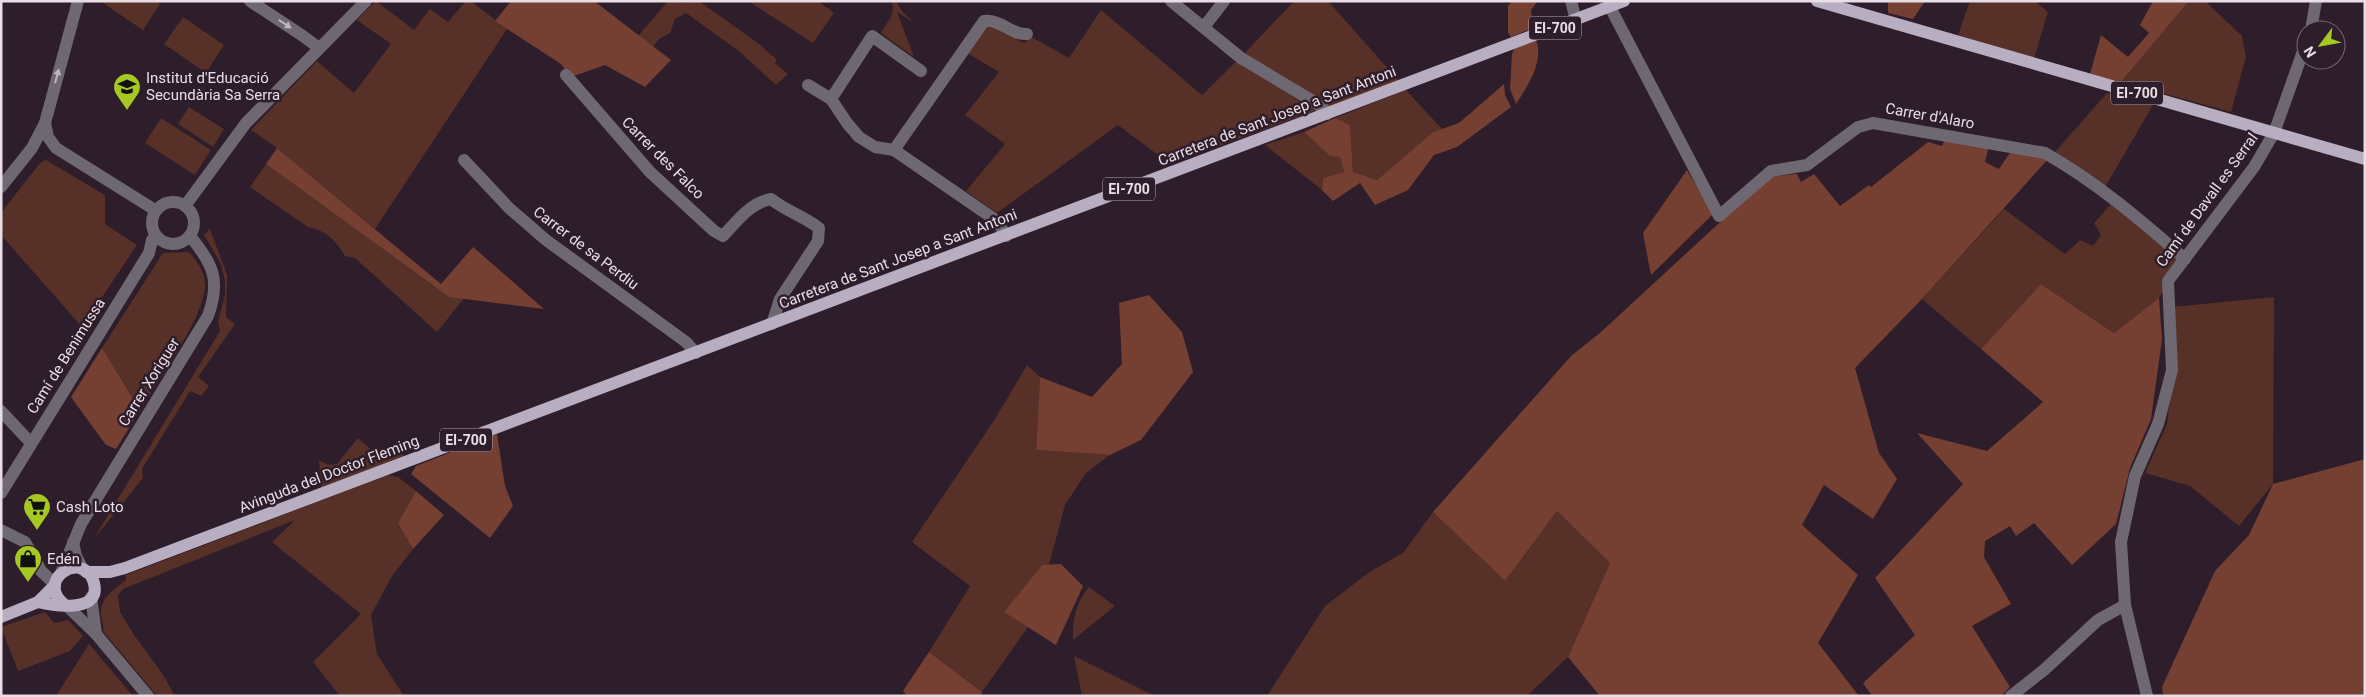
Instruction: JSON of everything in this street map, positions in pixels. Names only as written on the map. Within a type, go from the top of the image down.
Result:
[{"type":"main road","name":"Carretera de Sant Josep a Sant Antoni","points":[[772,324],[1624,1]]},
{"type":"main road","name":"EI-700","points":[[1816,1],[2365,159]]},
{"type":"main road","name":"Avinguda del Doctor Fleming","points":[[92,594],[122,570],[772,324]]},
{"type":"main road","name":"EI-700","points":[[1,617],[38,602],[69,568],[84,571]]},
{"type":"main road","name":"Avinguda del Doctor Fleming","points":[[84,571],[122,570]]},
{"type":"main road","points":[[84,571],[92,580],[92,594]]},
{"type":"main road","points":[[57,581],[57,596],[66,605]]},
{"type":"main road","name":"EI-700","points":[[38,602],[78,607],[92,594]]},
{"type":"street","points":[[1,187],[32,148],[44,122],[78,1]]},
{"type":"street","points":[[250,1],[319,48]]},
{"type":"street","points":[[185,206],[246,123],[366,1]]},
{"type":"street","points":[[1171,1],[1241,58],[1312,100],[1324,109],[1327,114]]},
{"type":"street","points":[[1204,27],[1224,1]]},
{"type":"street","points":[[1571,1],[1576,20]]},
{"type":"street","points":[[2313,20],[2316,1]]},
{"type":"street","name":"Carrer d'Alaro","points":[[1610,6],[1719,216],[1771,172],[1807,165],[1858,127],[1873,123],[2045,153],[2066,165],[2134,214],[2185,258]]},
{"type":"street","points":[[894,150],[984,21],[993,20],[1019,34],[1027,34]]},
{"type":"street","points":[[831,99],[872,36],[921,70]]},
{"type":"street","name":"Camí de Davall es Serral","points":[[2147,696],[2125,605],[2121,542],[2135,476],[2158,424],[2172,370],[2168,281],[2254,167],[2274,133],[2296,70]]},
{"type":"street","name":"Carrer des Falco","points":[[566,75],[650,172],[714,231],[723,236],[749,208],[761,201],[771,199],[804,216],[819,228],[818,241],[780,299],[772,324]]},
{"type":"street","points":[[808,84],[831,99],[847,124],[859,137],[875,147],[894,150],[996,221],[1006,236]]},
{"type":"street","points":[[44,122],[48,137],[56,148]]},
{"type":"street","points":[[32,148],[48,145],[56,148],[156,210]]},
{"type":"street","name":"Carrer de sa Perdiu","points":[[464,160],[509,208],[546,240],[686,342],[696,353]]},
{"type":"street","points":[[175,202],[185,206],[192,215],[194,226],[190,236],[182,242],[173,244],[164,242],[156,237],[152,228],[152,219],[156,210],[164,204],[175,202]]},
{"type":"street","name":"Carrer Xoriguer","points":[[57,581],[81,524],[208,316],[213,302],[215,283],[212,268],[190,236]]},
{"type":"street","name":"Camí de Benimussa","points":[[1,493],[149,252],[152,240],[156,237]]},
{"type":"street","points":[[1,411],[31,443]]},
{"type":"street","points":[[1,530],[25,542],[41,571],[57,581]]},
{"type":"street","points":[[73,542],[76,556],[84,571]]},
{"type":"street","points":[[92,594],[96,634]]},
{"type":"street","points":[[66,605],[96,634],[148,696]]},
{"type":"street","points":[[2011,696],[2044,670],[2098,620],[2125,605]]},
{"type":"shaded area","points":[[100,1],[156,1],[160,4],[143,30]]},
{"type":"shaded area","points":[[376,1],[414,30],[430,9],[448,22],[466,1],[471,1],[507,29],[375,229],[277,148],[251,130],[317,61],[354,93],[391,44],[357,20]]},
{"type":"shaded area","points":[[511,1],[594,1],[671,60],[645,87],[605,65],[571,77],[561,64],[495,21]]},
{"type":"shaded area","points":[[668,1],[682,1],[684,3],[699,1],[759,44],[777,60],[775,63],[788,74],[776,85],[740,52],[686,13],[675,19],[670,33],[659,39],[653,47],[638,36]]},
{"type":"shaded area","points":[[748,1],[818,1],[834,13],[813,43]]},
{"type":"shaded area","points":[[890,1],[896,1],[902,11],[914,23],[897,12],[914,57],[881,33],[892,15],[893,6]]},
{"type":"shaded area","points":[[1294,1],[1328,1],[1399,81],[1331,107],[1244,54]]},
{"type":"shaded area","points":[[1512,1],[1538,1],[1531,10],[1533,28],[1511,37],[1508,33],[1508,6]]},
{"type":"shaded area","points":[[1888,1],[1925,1],[1913,19],[1888,13]]},
{"type":"shaded area","points":[[1970,1],[2036,2],[2048,12],[2034,59],[1958,35]]},
{"type":"shaded area","points":[[2153,1],[2189,1],[2121,82],[2090,74],[2101,35],[2128,57],[2149,33],[2140,25]]},
{"type":"shaded area","points":[[2189,1],[2205,1],[2242,36],[2246,57],[2231,112],[2121,82]]},
{"type":"shaded area","points":[[1101,10],[1202,95],[1238,60],[1315,111],[1170,164],[1118,125],[997,213],[966,191],[1005,144],[965,115],[999,72],[967,53],[989,24],[1024,43],[1031,37],[1069,58]]},
{"type":"shaded area","points":[[183,17],[224,45],[206,73],[164,44]]},
{"type":"shaded area","points":[[1536,40],[1538,57],[1534,73],[1516,104],[1510,89],[1512,54],[1514,49]]},
{"type":"shaded area","points":[[1504,84],[1505,95],[1511,107],[1457,147],[1434,155],[1408,190],[1375,205],[1360,183],[1333,201],[1322,190],[1323,178],[1344,172],[1340,157],[1330,156],[1304,132],[1335,118],[1350,125],[1353,172],[1377,180],[1433,132],[1459,123]]},
{"type":"shaded area","points":[[1406,90],[1442,129],[1433,132],[1377,180],[1353,172],[1350,126],[1335,118]]},
{"type":"shaded area","points":[[2107,93],[2153,105],[2105,187],[2055,152]]},
{"type":"shaded area","points":[[189,107],[224,129],[213,147],[178,124]]},
{"type":"shaded area","points":[[161,118],[211,150],[195,175],[145,143]]},
{"type":"shaded area","points":[[1304,132],[1330,156],[1340,157],[1344,172],[1323,178],[1322,190],[1265,145]]},
{"type":"shaded area","points":[[1945,139],[1989,145],[1985,162],[1999,169],[2011,151],[2049,158],[1922,299],[1855,368],[1879,453],[1897,479],[1873,519],[1824,485],[1802,525],[1858,575],[1818,643],[1859,696],[1600,696],[1568,657],[1610,563],[1557,511],[1505,581],[1433,512],[1571,356],[1601,332],[1769,177],[1797,174],[1801,182],[1814,174],[1840,206],[1869,185],[1871,187],[1928,142],[1942,146]]},
{"type":"shaded area","points":[[277,148],[441,284],[473,247],[544,309],[449,297],[266,164]]},
{"type":"shaded area","points":[[46,160],[105,195],[105,224],[137,245],[82,327],[1,235],[1,213],[40,163]]},
{"type":"shaded area","points":[[266,164],[449,297],[465,297],[437,332],[355,258],[345,256],[330,237],[314,228],[308,227],[250,187]]},
{"type":"shaded area","points":[[1687,170],[1713,214],[1651,275],[1643,233]]},
{"type":"shaded area","points":[[2113,202],[2182,259],[2159,298],[2114,333],[2041,284],[1981,349],[1922,299],[2004,209],[2065,254],[2080,240],[2093,246],[2101,235],[2094,223]]},
{"type":"shaded area","points":[[210,229],[227,275],[226,317],[235,324],[198,377],[209,386],[201,396],[190,391],[142,469],[143,478],[93,540],[220,331],[218,322],[225,295],[225,280],[220,262],[204,235]]},
{"type":"shaded area","points":[[189,252],[198,263],[204,276],[203,299],[189,331],[140,410],[102,348],[163,253]]},
{"type":"shaded area","points":[[2041,284],[2114,333],[2159,298],[2162,339],[2151,419],[2130,468],[2116,524],[2072,565],[2034,523],[2016,536],[2010,526],[1985,541],[1984,557],[2011,604],[1972,626],[2010,687],[2001,696],[1872,696],[1863,683],[1915,635],[1875,578],[1963,484],[1917,433],[1987,451],[2043,402],[1981,349]]},
{"type":"shaded area","points":[[1149,295],[1182,332],[1193,372],[1141,440],[1110,455],[1036,450],[1040,377],[1092,397],[1122,364],[1119,303]]},
{"type":"shaded area","points":[[2274,297],[2273,484],[2239,526],[2190,486],[2145,473],[2167,424],[2173,370],[2172,307]]},
{"type":"shaded area","points":[[102,348],[140,410],[116,449],[106,445],[71,397]]},
{"type":"shaded area","points":[[1027,365],[1040,377],[1036,450],[1110,455],[1086,473],[1065,505],[1049,565],[1042,565],[1005,612],[1028,627],[982,692],[929,652],[970,586],[912,542],[995,419]]},
{"type":"shaded area","points":[[497,434],[505,486],[513,506],[490,538],[411,474],[416,466]]},
{"type":"shaded area","points":[[358,438],[382,459],[401,451],[404,457],[321,489],[319,460],[328,465],[337,464]]},
{"type":"shaded area","points":[[2365,459],[2365,696],[2163,696],[2162,687],[2215,571],[2249,535],[2273,484]]},
{"type":"shaded area","points":[[388,475],[398,477],[416,491],[398,523],[413,549],[392,576],[371,615],[377,654],[404,696],[340,696],[313,662],[361,614],[272,542],[295,520],[123,589],[118,595],[120,612],[134,635],[162,673],[175,696],[157,696],[103,631],[101,609],[103,603],[109,594],[126,580],[126,575]]},
{"type":"shaded area","points":[[416,491],[444,515],[413,549],[398,523]]},
{"type":"shaded area","points":[[1557,511],[1610,563],[1568,657],[1527,696],[1267,696],[1325,606],[1371,571],[1403,553],[1433,512],[1505,581]]},
{"type":"shaded area","points":[[1061,564],[1083,586],[1056,645],[1004,612],[1042,565]]},
{"type":"shaded area","points":[[1089,587],[1115,606],[1073,640],[1076,612],[1081,599]]},
{"type":"shaded area","points":[[45,612],[54,623],[68,620],[83,636],[70,651],[18,671],[1,627]]},
{"type":"shaded area","points":[[89,644],[133,696],[56,696]]},
{"type":"shaded area","points":[[929,652],[982,692],[981,696],[907,696],[903,691]]},
{"type":"shaded area","points":[[1074,656],[1155,696],[1082,696]]},
{"type":"place","name":"Institut d'Educació Secundària Sa Serra","points":[[127,111]]},
{"type":"place","name":"Cash Loto","points":[[37,531]]},
{"type":"place","name":"Edén","points":[[28,583]]}]
